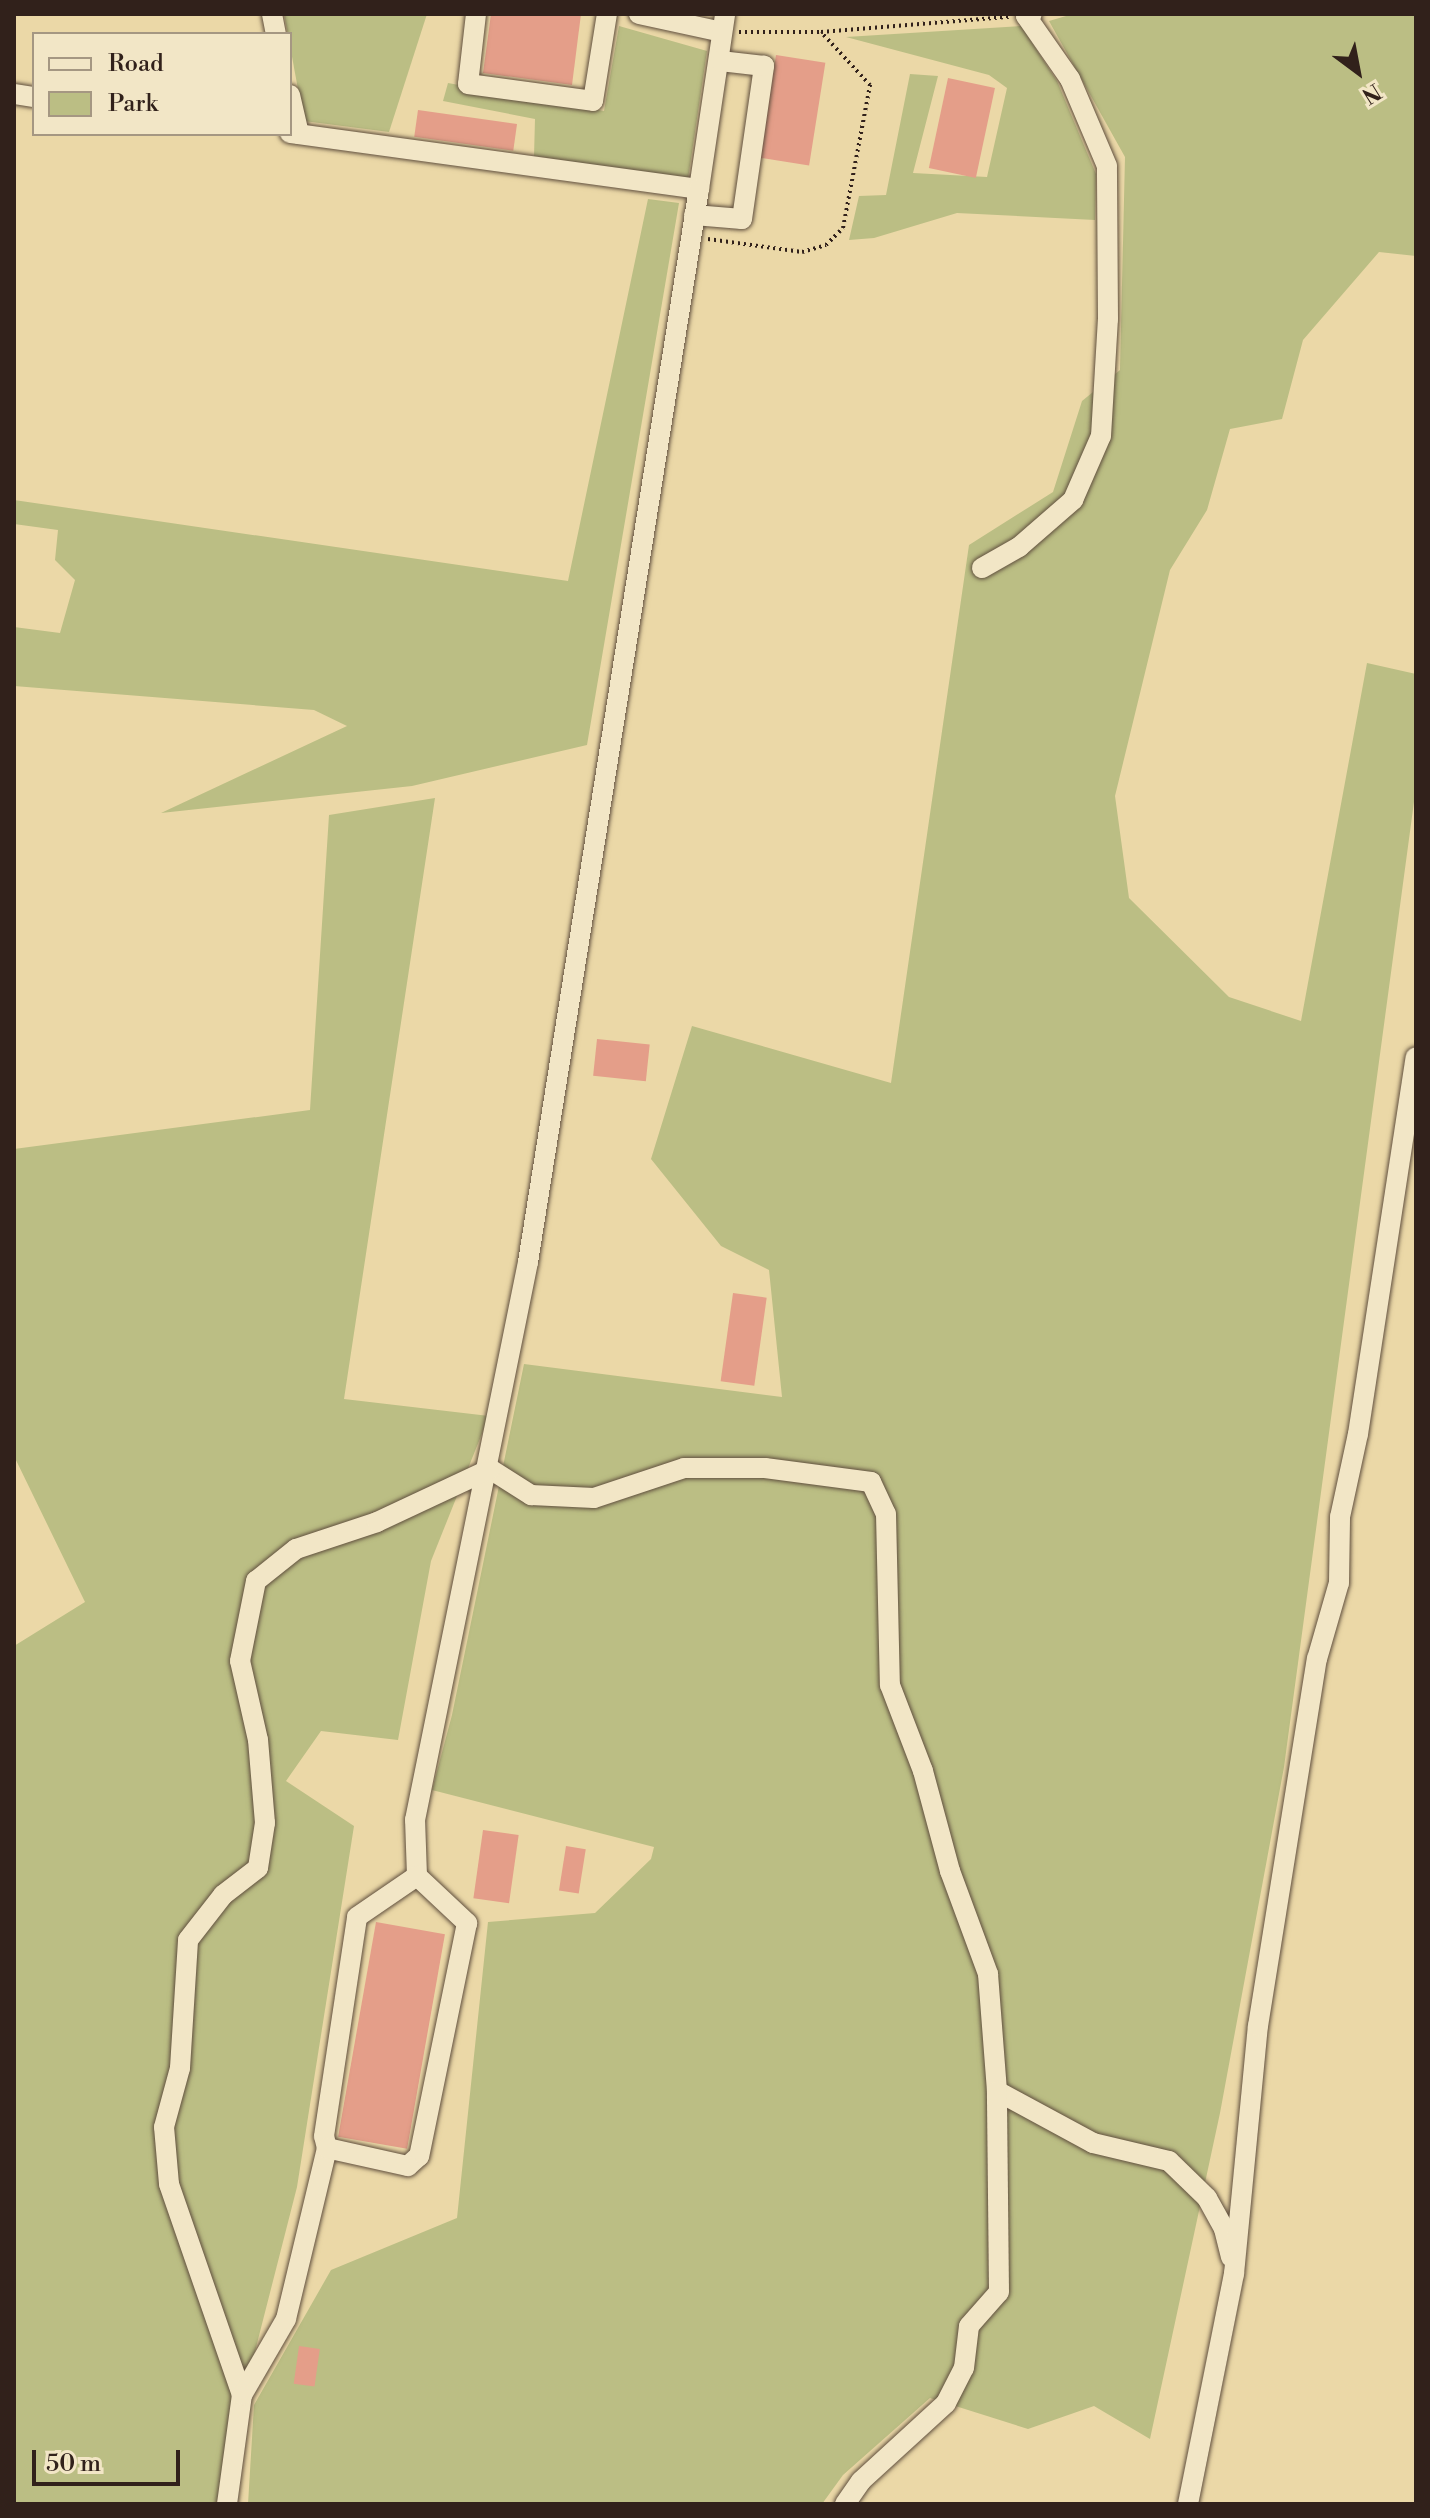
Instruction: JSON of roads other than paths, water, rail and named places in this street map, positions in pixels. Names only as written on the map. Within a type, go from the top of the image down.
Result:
[{"type":"lane","points":[[476,14],[468,84],[593,101],[607,14]]},
{"type":"lane","points":[[327,2148],[408,2166],[419,2156],[467,1923],[417,1876],[415,1820],[490,1469],[528,1262],[720,61],[723,23],[639,14]]},
{"type":"lane","points":[[982,568],[1019,547],[1073,500],[1101,436],[1108,319],[1107,166],[1070,79],[1029,15]]},
{"type":"lane","points":[[694,215],[742,219],[764,66],[720,61]]},
{"type":"lane","points":[[294,134],[699,189]]},
{"type":"lane","points":[[1188,2504],[1234,2274],[1258,2026],[1317,1659],[1339,1583],[1340,1517],[1361,1418],[1416,1057]]},
{"type":"lane","points":[[490,1469],[531,1495],[594,1498],[684,1468],[765,1468],[871,1482],[886,1514],[890,1685],[923,1771],[950,1871],[988,1974],[997,2091],[999,2292],[969,2326],[964,2368],[946,2403],[861,2481],[845,2504]]},
{"type":"lane","points":[[242,2395],[169,2184],[164,2127],[180,2068],[188,1940],[223,1895],[258,1868],[265,1823],[258,1740],[240,1661],[256,1581],[296,1549],[377,1522],[490,1469]]},
{"type":"lane","points":[[227,2504],[242,2395],[286,2319],[327,2148],[324,2136],[357,1917],[417,1876]]},
{"type":"lane","points":[[997,2091],[1093,2143],[1169,2161],[1207,2198],[1224,2229],[1234,2274]]}]
